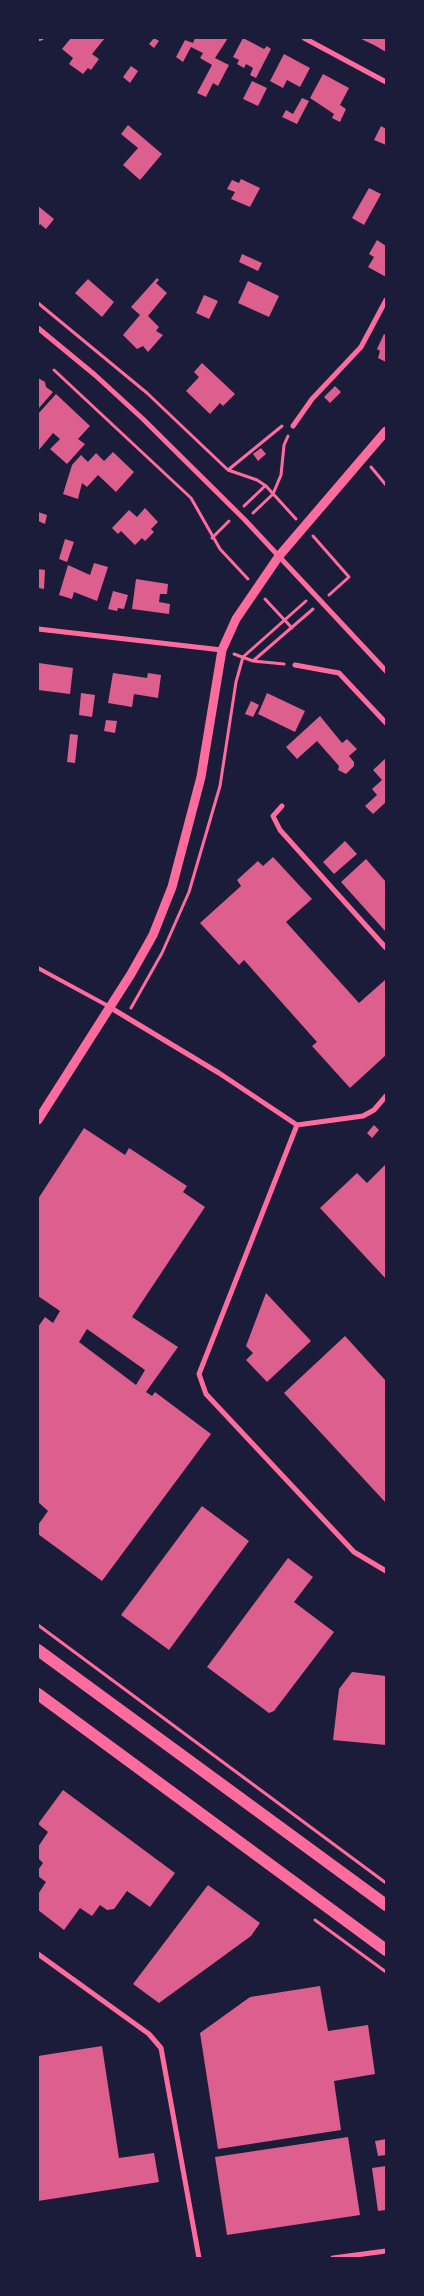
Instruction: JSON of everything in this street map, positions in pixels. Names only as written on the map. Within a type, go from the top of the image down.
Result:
[{"type":"main road","points":[[38,1650],[386,1905]]},
{"type":"main road","points":[[38,1694],[386,1950]]},
{"type":"street","points":[[304,38],[386,80]]},
{"type":"street","points":[[292,426],[312,398],[361,347],[386,300]]},
{"type":"street","points":[[38,328],[109,388],[245,520],[386,671]]},
{"type":"street","points":[[38,1120],[111,1008],[152,934],[172,887],[201,777],[222,650],[236,619],[279,556],[364,460],[386,431]]},
{"type":"street","points":[[38,630],[222,650]]},
{"type":"street","points":[[295,665],[339,673],[386,723]]},
{"type":"street","points":[[282,806],[273,816],[280,830],[386,948]]},
{"type":"street","points":[[111,1008],[219,1073],[297,1125],[363,1116],[374,1110],[386,1096]]},
{"type":"street","points":[[297,1125],[200,1374],[206,1394],[354,1552],[386,1571]]},
{"type":"street","points":[[38,1954],[149,2034],[161,2048],[199,2258]]},
{"type":"street","points":[[333,2258],[386,2251]]},
{"type":"lane","points":[[38,968],[111,1008]]},
{"type":"path","points":[[38,303],[147,393],[228,470],[257,480],[272,494]]},
{"type":"path","points":[[54,370],[191,498],[220,549],[292,628]]},
{"type":"path","points":[[228,470],[280,426],[292,426],[284,445],[282,475],[272,494],[245,520]]},
{"type":"path","points":[[364,460],[386,485]]},
{"type":"path","points":[[222,650],[253,661],[295,665]]},
{"type":"path","points":[[38,1625],[386,1883]]},
{"type":"building","points":[[71,38],[105,38],[92,54],[99,59],[91,70],[88,68],[83,74],[69,64],[73,58],[62,49]]},
{"type":"building","points":[[154,38],[159,41],[154,48],[149,44]]},
{"type":"building","points":[[195,38],[228,38],[215,58],[229,65],[218,86],[213,83],[206,97],[197,93],[212,65],[200,58],[203,53],[191,47],[183,62],[176,57],[185,40],[193,43]]},
{"type":"building","points":[[243,38],[264,49],[267,46],[271,49],[256,78],[250,75],[253,68],[246,64],[244,68],[237,64],[239,60],[233,57]]},
{"type":"building","points":[[359,38],[386,38],[386,52],[374,45]]},
{"type":"building","points":[[284,54],[310,68],[300,87],[287,80],[283,88],[270,81]]},
{"type":"building","points":[[131,66],[138,71],[130,83],[123,77]]},
{"type":"building","points":[[323,74],[349,88],[340,105],[346,109],[340,122],[332,118],[334,114],[310,98]]},
{"type":"building","points":[[252,81],[267,88],[258,106],[243,99]]},
{"type":"building","points":[[302,98],[309,101],[297,124],[282,117],[286,110],[293,114]]},
{"type":"building","points":[[128,125],[162,154],[140,180],[123,165],[138,148],[121,134]]},
{"type":"building","points":[[381,126],[386,129],[386,145],[374,140]]},
{"type":"building","points":[[241,179],[260,188],[250,207],[231,199],[235,192],[227,189],[232,180],[239,183]]},
{"type":"building","points":[[369,188],[381,194],[364,225],[352,218]]},
{"type":"building","points":[[38,206],[54,219],[46,229],[40,224],[38,227]]},
{"type":"building","points":[[377,240],[386,246],[386,277],[368,267],[374,257],[369,254]]},
{"type":"building","points":[[242,254],[262,263],[258,271],[239,262]]},
{"type":"building","points":[[157,278],[159,280],[156,283],[167,293],[148,316],[159,327],[156,331],[163,335],[148,352],[143,346],[137,349],[123,335],[140,315],[131,307]]},
{"type":"building","points":[[88,279],[114,302],[102,317],[75,293]]},
{"type":"building","points":[[248,281],[279,296],[269,317],[238,303]]},
{"type":"building","points":[[204,295],[218,301],[209,319],[196,313]]},
{"type":"building","points":[[384,334],[386,335],[386,362],[378,358],[380,351],[377,349]]},
{"type":"building","points":[[202,363],[235,394],[223,406],[220,403],[210,414],[186,391],[199,377],[194,372]]},
{"type":"building","points":[[38,378],[45,382],[46,387],[53,392],[39,408]]},
{"type":"building","points":[[335,386],[341,392],[330,403],[324,397]]},
{"type":"building","points":[[56,394],[90,426],[78,439],[85,444],[67,464],[50,449],[60,439],[53,433],[38,451],[38,414]]},
{"type":"building","points":[[261,448],[266,454],[258,461],[253,454]]},
{"type":"building","points":[[113,452],[134,472],[116,492],[98,475],[87,487],[82,483],[78,499],[63,494],[72,465],[81,455],[88,462],[96,453],[104,461]]},
{"type":"building","points":[[145,508],[158,522],[151,529],[154,532],[145,541],[142,538],[135,545],[121,531],[118,534],[112,528],[129,510],[137,517]]},
{"type":"building","points":[[38,512],[47,515],[45,524],[38,521]]},
{"type":"building","points":[[65,539],[74,542],[67,562],[59,559]]},
{"type":"building","points":[[94,563],[108,567],[97,601],[74,592],[72,599],[59,595],[68,565],[90,575]]},
{"type":"building","points":[[38,569],[45,570],[44,589],[39,588],[39,596]]},
{"type":"building","points":[[136,579],[168,584],[167,594],[160,594],[159,602],[170,604],[169,614],[132,609]]},
{"type":"building","points":[[113,591],[128,595],[124,609],[118,608],[117,611],[108,609]]},
{"type":"building","points":[[39,663],[73,668],[70,694],[38,690]]},
{"type":"building","points":[[113,673],[147,678],[148,673],[161,675],[158,698],[134,694],[132,707],[108,703]]},
{"type":"building","points":[[81,693],[95,695],[92,717],[79,715]]},
{"type":"building","points":[[267,693],[305,711],[295,732],[258,714]]},
{"type":"building","points":[[251,701],[259,705],[253,717],[245,714]]},
{"type":"building","points":[[320,716],[342,743],[347,739],[357,749],[349,756],[354,762],[354,766],[346,774],[338,770],[339,766],[317,741],[297,759],[286,747]]},
{"type":"building","points":[[106,720],[117,721],[115,733],[104,731]]},
{"type":"building","points":[[70,734],[78,735],[75,763],[67,762]]},
{"type":"building","points":[[386,758],[386,802],[373,814],[365,806],[377,795],[372,789],[382,780],[373,770]]},
{"type":"building","points":[[345,841],[357,854],[334,874],[323,862]]},
{"type":"building","points":[[273,857],[312,899],[286,922],[359,1003],[385,980],[386,982],[386,1055],[350,1088],[312,1046],[317,1042],[244,960],[239,965],[200,923],[241,886],[237,880],[258,861],[263,866]]},
{"type":"building","points":[[366,859],[386,882],[386,932],[341,882]]},
{"type":"building","points":[[374,1125],[379,1130],[372,1138],[367,1133]]},
{"type":"building","points":[[84,1128],[125,1155],[129,1148],[187,1186],[183,1192],[205,1207],[132,1317],[178,1347],[146,1392],[152,1396],[155,1392],[211,1434],[102,1581],[38,1534],[38,1525],[48,1511],[38,1502],[38,1327],[45,1317],[53,1323],[60,1311],[38,1296],[38,1199]],"holes":[[[87,1329],[145,1370],[136,1385],[79,1342]]]},
{"type":"building","points":[[386,1164],[386,1279],[320,1208],[357,1173],[367,1183]]},
{"type":"building","points":[[266,1293],[311,1341],[267,1382],[246,1360],[253,1353],[246,1346]]},
{"type":"building","points":[[345,1336],[386,1381],[386,1503],[284,1393]]},
{"type":"building","points":[[202,1506],[249,1541],[169,1650],[121,1615]]},
{"type":"building","points":[[288,1558],[313,1577],[294,1602],[334,1632],[274,1711],[269,1713],[207,1667]]},
{"type":"building","points":[[352,1672],[386,1676],[386,1745],[333,1740],[339,1689]]},
{"type":"building","points":[[63,1790],[175,1873],[150,1907],[127,1891],[114,1909],[107,1910],[100,1905],[92,1916],[80,1908],[64,1930],[38,1910],[38,1894],[46,1882],[38,1876],[38,1870],[43,1863],[38,1858],[38,1847],[48,1832],[38,1824]]},
{"type":"building","points":[[208,1885],[260,1923],[251,1936],[159,2003],[133,1984]]},
{"type":"building","points":[[320,1986],[328,2031],[368,2025],[375,2074],[334,2081],[341,2130],[218,2149],[200,2033],[250,1997]]},
{"type":"building","points":[[102,2046],[119,2158],[154,2153],[159,2182],[38,2201],[38,2056]]},
{"type":"building","points":[[348,2137],[360,2215],[227,2235],[215,2157]]},
{"type":"building","points":[[386,2139],[386,2155],[378,2156],[375,2141]]},
{"type":"building","points":[[386,2166],[386,2210],[378,2211],[372,2168]]}]
